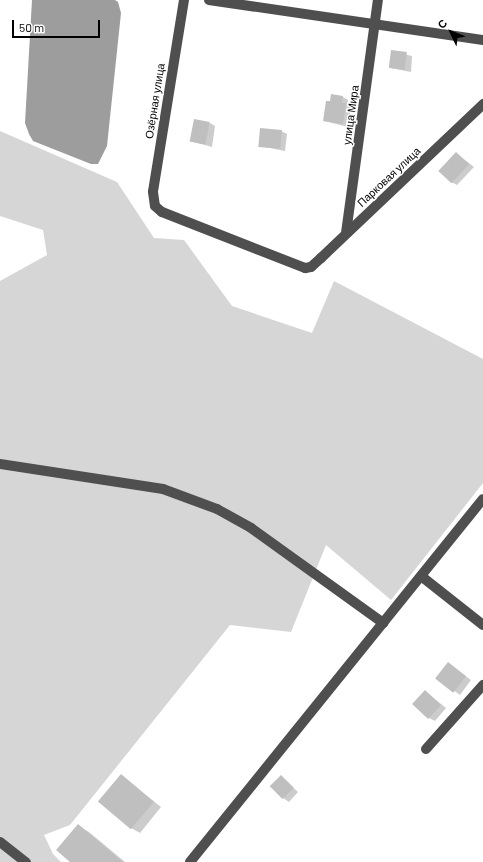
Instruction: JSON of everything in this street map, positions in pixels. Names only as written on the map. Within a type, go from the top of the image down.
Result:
[{"type":"street","name":"Озёрная улица","points":[[184,0],[153,192],[156,206],[169,215],[305,268],[311,267]]},
{"type":"street","points":[[209,0],[483,40]]},
{"type":"street","name":"улица Мира","points":[[346,233],[378,0]]},
{"type":"street","name":"Парковая улица","points":[[311,267],[483,104]]},
{"type":"street","points":[[0,464],[163,489],[217,509],[251,528],[383,623]]},
{"type":"street","points":[[190,862],[483,499]]},
{"type":"street","points":[[421,576],[483,625]]},
{"type":"street","points":[[426,749],[483,685]]},
{"type":"street","points":[[0,842],[26,862]]},
{"type":"shaded area","points":[[32,0],[115,0],[118,2],[121,13],[107,146],[98,164],[91,164],[33,141],[29,134],[25,123]]},
{"type":"shaded area","points":[[0,131],[117,182],[154,238],[184,240],[232,306],[312,333],[334,281],[483,359],[483,483],[391,600],[326,545],[291,632],[230,625],[70,825],[44,835],[53,854],[61,862],[0,862],[0,281],[47,255],[43,230],[0,216]]},
{"type":"building","points":[[391,50],[407,52],[405,70],[389,68]]},
{"type":"building","points":[[331,94],[343,96],[342,103],[346,103],[343,124],[323,121],[326,101],[330,101]]},
{"type":"building","points":[[194,119],[210,122],[205,145],[190,142]]},
{"type":"building","points":[[260,128],[282,130],[280,149],[258,147]]},
{"type":"building","points":[[456,152],[469,164],[451,183],[438,171]]},
{"type":"building","points":[[448,662],[466,676],[453,693],[435,679]]},
{"type":"building","points":[[425,690],[441,705],[428,719],[412,704]]},
{"type":"building","points":[[121,774],[154,802],[131,829],[98,802]]},
{"type":"building","points":[[281,775],[294,788],[282,799],[270,786]]},
{"type":"building","points":[[78,824],[123,862],[70,862],[56,850]]}]
